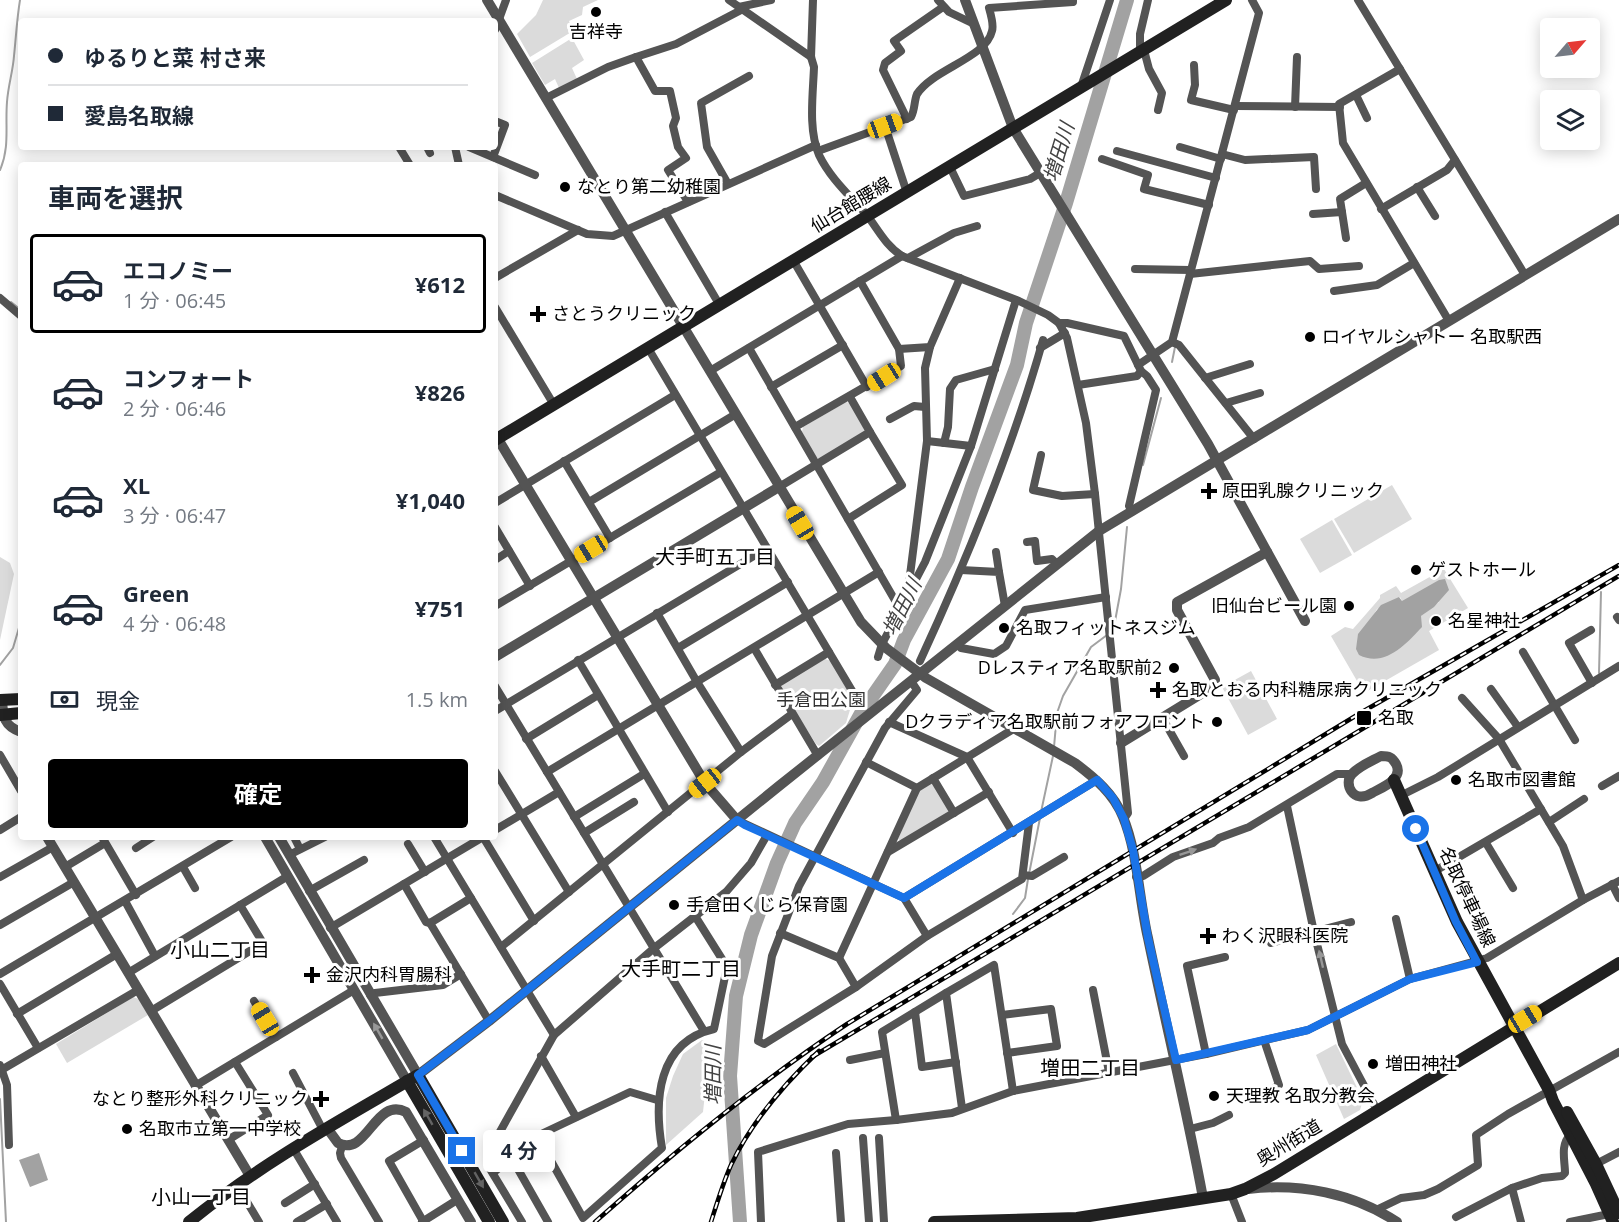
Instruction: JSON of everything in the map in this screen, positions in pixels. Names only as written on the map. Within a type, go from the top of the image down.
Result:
[{"type":"main road","name":"仙台館腰線","points":[[498,439],[1226,0]]},
{"type":"main road","points":[[1,700],[18,699]]},
{"type":"main road","points":[[1,716],[18,713]]},
{"type":"main road","name":"名取停車場線","points":[[1394,780],[1456,922],[1549,1090]]},
{"type":"main road","name":"奥州街道","points":[[934,1222],[1077,1220],[1231,1194],[1245,1189],[1274,1174],[1619,963]]},
{"type":"main road","points":[[189,1222],[237,1185],[293,1148],[412,1078]]},
{"type":"main road","points":[[412,1078],[489,1222]]},
{"type":"main road","points":[[412,1078],[503,1222]]},
{"type":"main road","points":[[1549,1090],[1552,1101],[1596,1184],[1616,1215]]},
{"type":"main road","points":[[1549,1090],[1560,1101],[1596,1164],[1616,1215]]},
{"type":"street","points":[[487,0],[494,18]]},
{"type":"street","points":[[498,22],[506,0]]},
{"type":"street","points":[[729,0],[812,57]]},
{"type":"street","points":[[546,98],[608,67],[676,44],[741,8],[771,0]]},
{"type":"street","points":[[813,0],[813,126],[817,148],[836,180],[868,216],[885,242],[905,257],[1048,315],[1059,323],[1065,333],[1086,423],[1095,494],[1128,813],[1124,819]]},
{"type":"street","points":[[965,0],[1012,128],[1218,460],[1305,621]]},
{"type":"street","points":[[498,196],[587,234],[613,236],[728,184],[817,148],[911,117],[915,110],[916,95],[933,78],[983,48],[992,31],[988,4],[1073,2],[1073,0]]},
{"type":"street","points":[[1083,86],[1110,0]]},
{"type":"street","points":[[1148,0],[1142,23],[1142,51],[1162,93],[1158,110]]},
{"type":"street","points":[[1078,385],[1137,376],[1139,368],[1153,356],[1175,344],[1190,272],[1237,107],[1259,13],[1252,0]]},
{"type":"street","points":[[1358,0],[1525,275]]},
{"type":"street","points":[[907,119],[883,70],[885,63],[901,51],[894,41],[940,3],[963,20],[974,24]]},
{"type":"street","points":[[498,26],[546,98],[861,622],[914,674],[1054,750],[1097,780],[1113,798],[1124,819],[1133,850],[1148,938],[1176,1060],[1203,1198]]},
{"type":"street","points":[[636,57],[655,91],[670,91],[676,118],[673,126],[678,147],[686,158],[668,170],[687,202]]},
{"type":"street","points":[[1295,107],[1297,57]]},
{"type":"street","points":[[1194,65],[1195,85],[1191,100],[1237,107],[1340,107]]},
{"type":"street","points":[[1400,69],[1340,104],[1343,143],[1449,321]]},
{"type":"street","points":[[728,184],[707,147],[701,103],[749,76]]},
{"type":"street","points":[[1356,94],[1367,118]]},
{"type":"street","points":[[498,122],[505,125],[498,144]]},
{"type":"street","points":[[885,126],[907,193]]},
{"type":"street","points":[[1180,147],[1245,160],[1314,157],[1316,189]]},
{"type":"street","points":[[476,150],[535,175]]},
{"type":"street","points":[[493,157],[496,150]]},
{"type":"street","points":[[1117,151],[1216,178]]},
{"type":"street","points":[[1102,159],[1148,175],[1144,189],[1209,206]]},
{"type":"street","points":[[1381,209],[1447,170],[1455,160]]},
{"type":"street","points":[[950,167],[964,196],[1030,179],[1040,173]]},
{"type":"street","points":[[1346,238],[1340,199],[1366,183]]},
{"type":"street","points":[[1417,187],[1435,216]]},
{"type":"street","points":[[665,212],[720,304]]},
{"type":"street","points":[[1313,214],[1342,212]]},
{"type":"street","points":[[412,1078],[489,1021],[818,756],[914,674],[933,664],[1099,531],[1619,219]]},
{"type":"street","points":[[710,371],[860,281],[954,233],[977,226]]},
{"type":"street","points":[[498,276],[578,230]]},
{"type":"street","points":[[793,260],[867,387]]},
{"type":"street","points":[[1136,268],[1190,272],[1310,261],[1319,269],[1359,266]]},
{"type":"street","points":[[1334,291],[1377,285],[1414,263]]},
{"type":"street","points":[[908,594],[927,441],[925,368],[930,347],[960,278]]},
{"type":"street","points":[[795,427],[901,366],[900,349],[860,281]]},
{"type":"street","points":[[0,298],[18,313]]},
{"type":"street","points":[[878,657],[925,562],[971,446],[1018,301]]},
{"type":"street","points":[[498,312],[554,405]]},
{"type":"street","points":[[1059,323],[1124,336],[1139,368],[1156,390],[1129,506],[1132,512]]},
{"type":"street","points":[[1064,857],[1026,875],[927,936],[856,987],[764,1044],[758,1041],[772,956],[799,886],[889,722],[917,690],[914,674],[961,570],[1000,469],[1027,394],[1041,344],[1065,333]]},
{"type":"street","points":[[1175,344],[1254,439]]},
{"type":"street","points":[[771,387],[843,345]]},
{"type":"street","points":[[900,349],[930,347]]},
{"type":"street","points":[[648,348],[857,699]]},
{"type":"street","points":[[749,348],[900,609]]},
{"type":"street","points":[[1204,378],[1251,364]]},
{"type":"street","points":[[944,443],[952,383],[995,369]]},
{"type":"street","points":[[1226,403],[1260,393]]},
{"type":"street","points":[[498,501],[675,395]]},
{"type":"street","points":[[848,519],[902,484],[850,397]]},
{"type":"street","points":[[890,419],[914,406],[925,407]]},
{"type":"street","points":[[589,502],[736,414]]},
{"type":"street","points":[[498,655],[870,432]]},
{"type":"street","points":[[927,441],[971,446]]},
{"type":"street","points":[[498,442],[526,484],[705,783],[737,820],[767,836],[904,898],[927,936]]},
{"type":"street","points":[[1041,455],[1033,490],[1062,496],[1095,494]]},
{"type":"street","points":[[564,461],[610,538]]},
{"type":"street","points":[[498,604],[721,472]]},
{"type":"street","points":[[498,532],[530,586]]},
{"type":"street","points":[[1034,541],[1036,561],[1052,559],[1058,564]]},
{"type":"street","points":[[498,709],[767,548]]},
{"type":"street","points":[[498,558],[509,551]]},
{"type":"street","points":[[996,552],[1005,606]]},
{"type":"street","points":[[1121,743],[1211,689],[1215,683],[1177,610],[1177,602],[1267,552]]},
{"type":"street","points":[[961,570],[999,572]]},
{"type":"street","points":[[547,772],[879,572]]},
{"type":"street","points":[[678,648],[788,582]]},
{"type":"street","points":[[958,644],[961,648],[994,654],[1006,646],[1025,610],[1106,597]]},
{"type":"street","points":[[657,613],[741,752]]},
{"type":"street","points":[[1591,630],[1569,643],[1592,683]]},
{"type":"street","points":[[926,647],[933,664]]},
{"type":"street","points":[[754,648],[818,756]]},
{"type":"street","points":[[775,685],[829,652]]},
{"type":"street","points":[[1523,652],[1575,740]]},
{"type":"street","points":[[578,660],[668,812]]},
{"type":"street","points":[[1402,795],[1438,777],[1619,666]]},
{"type":"street","points":[[1491,689],[1518,727]]},
{"type":"street","points":[[498,691],[704,1031]]},
{"type":"street","points":[[526,739],[598,695]]},
{"type":"street","points":[[1462,698],[1499,739],[1549,822],[1567,853],[1583,900]]},
{"type":"street","points":[[1,700],[1,716],[7,724],[18,730]]},
{"type":"street","points":[[501,947],[741,752],[792,714]]},
{"type":"street","points":[[1163,719],[1184,756]]},
{"type":"street","points":[[889,722],[968,757],[1013,833]]},
{"type":"street","points":[[839,958],[917,788],[1014,728]]},
{"type":"street","points":[[0,755],[18,786]]},
{"type":"street","points":[[1381,756],[1393,759],[1399,768],[1394,780],[1366,797],[1359,798],[1349,786],[1352,774],[1381,756]]},
{"type":"street","points":[[866,762],[917,788]]},
{"type":"street","points":[[574,817],[644,774]]},
{"type":"street","points":[[1136,877],[1143,876],[1173,857],[1249,827],[1337,774],[1352,774]]},
{"type":"street","points":[[498,776],[568,892]]},
{"type":"street","points":[[1602,786],[1619,776]]},
{"type":"street","points":[[933,778],[954,813]]},
{"type":"street","points":[[904,898],[1097,780]]},
{"type":"street","points":[[498,828],[559,792]]},
{"type":"street","points":[[888,852],[989,792]]},
{"type":"street","points":[[1549,822],[1584,799]]},
{"type":"street","points":[[584,833],[634,802]]},
{"type":"street","points":[[1287,806],[1314,932],[1342,1044],[1377,1110]]},
{"type":"street","points":[[1435,871],[1541,809]]},
{"type":"street","points":[[0,830],[18,819]]},
{"type":"street","points":[[1026,875],[1032,821]]},
{"type":"street","points":[[522,1222],[487,1164],[487,1155],[554,1035],[653,949],[726,892],[751,863],[767,836]]},
{"type":"street","points":[[65,867],[102,840]]},
{"type":"street","points":[[104,840],[136,895]]},
{"type":"street","points":[[136,848],[148,840]]},
{"type":"street","points":[[0,974],[226,840]]},
{"type":"street","points":[[267,840],[354,990],[412,1078]]},
{"type":"street","points":[[281,840],[370,995],[412,1078]]},
{"type":"street","points":[[296,840],[300,849]]},
{"type":"street","points":[[289,855],[319,840]]},
{"type":"street","points":[[436,840],[554,1035]]},
{"type":"street","points":[[330,928],[478,840]]},
{"type":"street","points":[[485,840],[534,921]]},
{"type":"street","points":[[0,877],[50,842],[250,1176]]},
{"type":"street","points":[[1486,843],[1513,888]]},
{"type":"street","points":[[408,844],[425,872]]},
{"type":"street","points":[[309,891],[364,860]]},
{"type":"street","points":[[183,867],[195,888]]},
{"type":"street","points":[[128,973],[288,876]]},
{"type":"street","points":[[0,925],[74,882]]},
{"type":"street","points":[[761,1222],[758,1152],[848,1124],[952,1113],[1013,1091],[1206,1054],[1308,1030],[1410,979],[1487,958],[1616,882],[1619,898]]},
{"type":"street","points":[[404,884],[489,1021]]},
{"type":"street","points":[[430,923],[471,898]]},
{"type":"street","points":[[125,901],[155,956]]},
{"type":"street","points":[[151,1011],[262,943],[240,905]]},
{"type":"street","points":[[537,1136],[580,1220],[662,1148],[657,1121],[657,1100],[666,1067],[675,1051],[704,1031],[714,1029],[727,968],[695,916]]},
{"type":"street","points":[[1396,919],[1410,979]]},
{"type":"street","points":[[1271,943],[1351,922]]},
{"type":"street","points":[[780,933],[839,958],[856,987]]},
{"type":"street","points":[[17,1014],[117,954]]},
{"type":"street","points":[[1206,1054],[1187,966],[1225,957]]},
{"type":"street","points":[[896,1120],[882,1032],[994,965],[1013,1091]]},
{"type":"street","points":[[370,995],[443,985],[461,974]]},
{"type":"street","points":[[0,984],[38,1048]]},
{"type":"street","points":[[9,1145],[6,1085],[1,1067],[138,990]]},
{"type":"street","points":[[195,1086],[354,990]]},
{"type":"street","points":[[1093,990],[1109,1072]]},
{"type":"street","points":[[946,993],[962,1108]]},
{"type":"street","points":[[254,1001],[276,1036]]},
{"type":"street","points":[[1002,1015],[1051,1009],[1057,1046],[1007,1053]]},
{"type":"street","points":[[915,1012],[922,1067],[956,1062]]},
{"type":"street","points":[[1257,1099],[1279,1085],[1264,1040]]},
{"type":"street","points":[[1376,1210],[1401,1198],[1424,1195],[1438,1189],[1478,1165],[1476,1135],[1508,1113],[1619,1052]]},
{"type":"street","points":[[850,1060],[885,1053]]},
{"type":"street","points":[[541,1056],[576,1117]]},
{"type":"street","points":[[228,1140],[268,1115],[235,1062]]},
{"type":"street","points":[[293,1073],[325,1129],[342,1146],[357,1143],[386,1112],[398,1108],[409,1115],[471,1222]]},
{"type":"street","points":[[493,1173],[537,1136],[630,1092],[657,1100]]},
{"type":"street","points":[[1190,1129],[1213,1123],[1229,1115]]},
{"type":"street","points":[[1456,1217],[1512,1188],[1542,1178],[1562,1176],[1565,1173],[1564,1146],[1570,1135]]},
{"type":"street","points":[[863,1138],[869,1222]]},
{"type":"street","points":[[879,1138],[884,1222]]},
{"type":"street","points":[[424,1140],[389,1161],[423,1222],[457,1200]]},
{"type":"street","points":[[342,1146],[341,1158],[379,1222]]},
{"type":"street","points":[[293,1148],[338,1222]]},
{"type":"street","points":[[1596,1164],[1619,1152]]},
{"type":"street","points":[[836,1153],[841,1222]]},
{"type":"street","points":[[511,1157],[548,1222]]},
{"type":"street","points":[[1274,1174],[1278,1181],[1287,1187]]},
{"type":"street","points":[[237,1185],[259,1222]]},
{"type":"street","points":[[285,1203],[315,1185]]},
{"type":"street","points":[[1245,1189],[1287,1187],[1335,1194],[1376,1210],[1392,1221]]},
{"type":"street","points":[[1512,1188],[1521,1222]]},
{"type":"street","points":[[1231,1194],[1242,1222]]},
{"type":"street","points":[[297,1222],[327,1204]]},
{"type":"street","points":[[1570,1222],[1616,1215]]},
{"type":"green space","points":[[543,0],[598,0],[583,7],[582,15],[569,21],[573,31],[530,57],[517,34],[536,15]]},
{"type":"green space","points":[[572,38],[584,60],[572,68],[577,79],[559,88],[555,79],[545,85],[532,63]]},
{"type":"green space","points":[[846,402],[850,403],[865,431],[820,459],[815,457],[802,432],[803,427]]},
{"type":"green space","points":[[1392,485],[1412,519],[1354,553],[1334,519]]},
{"type":"green space","points":[[1332,520],[1352,555],[1320,573],[1300,539]]},
{"type":"green space","points":[[0,557],[10,563],[14,574],[0,640]]},
{"type":"green space","points":[[1444,569],[1468,608],[1429,631],[1439,650],[1364,693],[1331,636],[1345,627],[1353,629],[1380,598],[1380,595],[1396,586],[1401,593]],"holes":[[[1400,597],[1402,601],[1439,602],[1421,616],[1373,616],[1377,609]]]},
{"type":"green space","name":"手倉田公園","points":[[825,659],[831,661],[853,700],[846,723],[819,746],[782,691],[782,684]]},
{"type":"green space","points":[[1251,671],[1277,719],[1248,735],[1222,687]]},
{"type":"green space","points":[[931,783],[935,784],[948,809],[948,814],[901,841],[898,839],[919,790]]},
{"type":"green space","points":[[133,997],[139,999],[148,1015],[67,1063],[56,1044]]},
{"type":"green space","points":[[702,1040],[710,1043],[703,1112],[666,1145],[666,1098],[673,1076],[683,1054]]},
{"type":"green space","points":[[1336,1044],[1363,1100],[1360,1110],[1344,1119],[1316,1055]]},
{"type":"shaded area","points":[[1445,579],[1449,590],[1434,607],[1421,616],[1422,627],[1402,647],[1378,658],[1359,655],[1356,649],[1358,634],[1381,605],[1399,597],[1402,601],[1439,580]]},
{"type":"shaded area","points":[[39,1153],[48,1180],[30,1187],[19,1160]]},
{"type":"waterway","points":[[0,170],[6,145],[8,96],[20,0]]},
{"type":"waterway","name":"増田川","points":[[740,1222],[730,1076],[736,996],[751,935],[777,863],[795,823],[823,782],[863,710],[895,664],[904,640],[948,559],[1017,365],[1026,323],[1066,203],[1127,0]]},
{"type":"waterway","points":[[11,302],[18,308]]},
{"type":"waterway","points":[[1172,362],[1175,347]]},
{"type":"waterway","points":[[1143,465],[1161,398]]},
{"type":"waterway","points":[[1113,632],[1121,589],[1127,527]]},
{"type":"waterway","points":[[1599,673],[1601,592]]},
{"type":"waterway","points":[[0,665],[13,648],[18,631]]},
{"type":"waterway","points":[[1054,747],[1057,713],[1063,696],[1091,647],[1107,635]]},
{"type":"waterway","points":[[1041,812],[1053,756]]},
{"type":"waterway","points":[[1029,874],[1040,818]]},
{"type":"waterway","points":[[1013,914],[1025,898],[1028,879]]},
{"type":"waterway","points":[[0,1099],[6,1222]]},
{"type":"railway","points":[[595,1222],[718,1118],[847,1024],[1362,712],[1619,565]]},
{"type":"railway","points":[[812,1057],[1619,576]]},
{"type":"railway","points":[[711,1222],[728,1172],[749,1133],[781,1090],[819,1051]]},
{"type":"place","name":"吉祥寺","points":[[596,12]]},
{"type":"place","name":"なとり第二幼稚園","points":[[565,187]]},
{"type":"place","name":"さとうクリニック","points":[[538,314]]},
{"type":"place","name":"ロイヤルシャトー 名取駅西","points":[[1310,337]]},
{"type":"place","name":"原田乳腺クリニック","points":[[1209,491]]},
{"type":"place","name":"ゲストホール","points":[[1416,570]]},
{"type":"place","name":"旧仙台ビール園","points":[[1349,606]]},
{"type":"place","name":"名星神社","points":[[1436,621]]},
{"type":"place","name":"名取フィットネスジム","points":[[1004,628]]},
{"type":"place","name":"Dレスティア名取駅前2","points":[[1174,668]]},
{"type":"place","name":"名取とおる内科糖尿病クリニック","points":[[1158,690]]},
{"type":"place","name":"名取","points":[[1364,718]]},
{"type":"place","name":"Dクラディア名取駅前フォアフロント","points":[[1217,722]]},
{"type":"place","name":"名取市図書館","points":[[1456,780]]},
{"type":"place","name":"手倉田くじら保育園","points":[[674,905]]},
{"type":"place","name":"わく沢眼科医院","points":[[1208,936]]},
{"type":"place","name":"金沢内科胃腸科","points":[[312,975]]},
{"type":"place","name":"増田神社","points":[[1373,1064]]},
{"type":"place","name":"天理教 名取分教会","points":[[1214,1096]]},
{"type":"place","name":"なとり整形外科クリニック","points":[[321,1099]]},
{"type":"place","name":"名取市立第一中学校","points":[[127,1129]]},
{"type":"district","name":"大手町五丁目","points":[[715,557]]},
{"type":"district","name":"小山二丁目","points":[[220,950]]},
{"type":"district","name":"大手町二丁目","points":[[681,969]]},
{"type":"district","name":"増田二丁目","points":[[1090,1068]]},
{"type":"district","name":"小山一丁目","points":[[201,1197]]},
{"type":"route","points":[[462,1151],[418,1075],[449,1053],[737,820],[904,898],[1097,780],[1113,798],[1124,819],[1133,850],[1139,895],[1176,1060],[1308,1030],[1410,979],[1477,962],[1456,922],[1416,829]]}]
